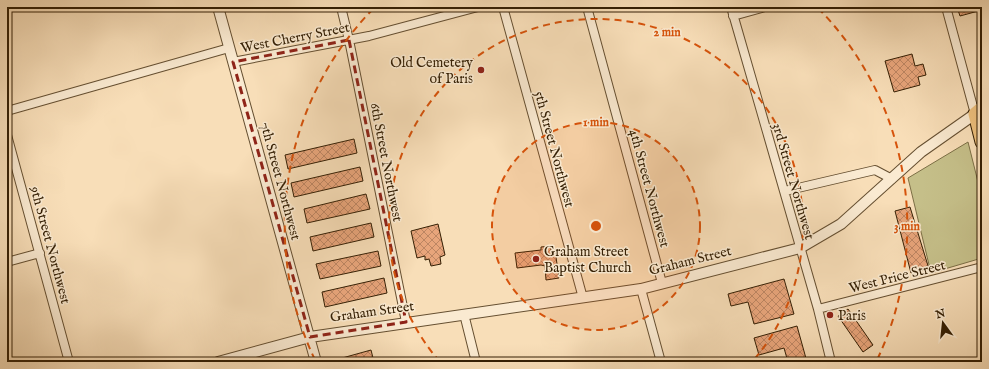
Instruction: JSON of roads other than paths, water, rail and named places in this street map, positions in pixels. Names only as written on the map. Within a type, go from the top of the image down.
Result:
[{"type":"main road","points":[[978,111],[982,142]]},
{"type":"street","name":"7th Street Northwest","points":[[218,7],[316,362]]},
{"type":"street","name":"6th Street Northwest","points":[[341,7],[406,322]]},
{"type":"street","name":"West Cherry Street","points":[[233,62],[349,40],[478,7]]},
{"type":"street","name":"5th Street Northwest","points":[[503,7],[583,298]]},
{"type":"street","name":"4th Street Northwest","points":[[587,7],[662,283]]},
{"type":"street","name":"3rd Street Northwest","points":[[731,7],[785,191],[818,309],[831,362]]},
{"type":"street","points":[[733,16],[765,7]]},
{"type":"street","points":[[946,7],[978,111]]},
{"type":"street","name":"West Cherry Street","points":[[7,111],[230,48]]},
{"type":"street","name":"Graham Street","points":[[218,362],[310,336],[641,289],[800,248],[841,224],[921,152],[978,111]]},
{"type":"street","name":"9th Street Northwest","points":[[7,135],[69,362]]},
{"type":"street","points":[[785,191],[876,170],[892,179]]},
{"type":"street","points":[[7,262],[40,253]]},
{"type":"street","name":"West Price Street","points":[[818,309],[982,267]]},
{"type":"street","points":[[641,289],[661,362]]},
{"type":"street","points":[[464,314],[476,362]]},
{"type":"place","name":"Old Cemetery of Paris","points":[[481,70]]},
{"type":"place","name":"Graham Street Baptist Church","points":[[536,259]]},
{"type":"place","name":"Paris","points":[[830,315]]}]
